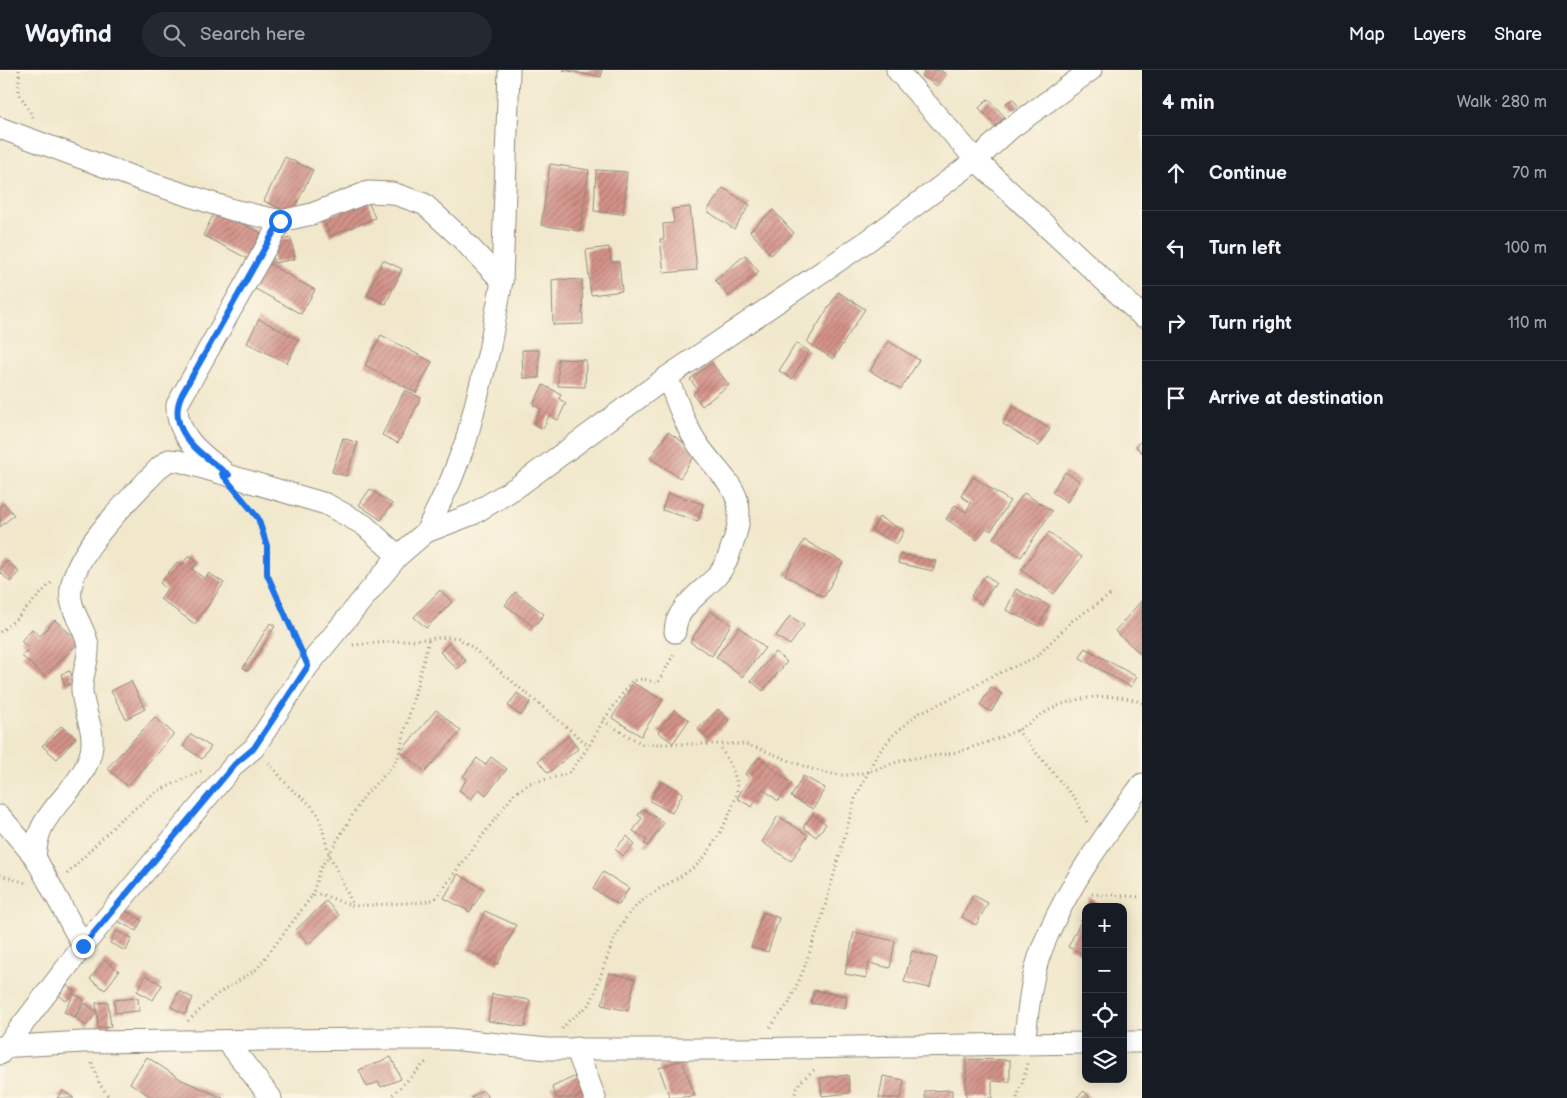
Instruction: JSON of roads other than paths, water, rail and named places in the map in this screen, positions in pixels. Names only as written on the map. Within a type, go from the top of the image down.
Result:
[{"type":"street","points":[[426,532],[451,480],[466,441],[489,351],[502,281],[509,70]]},
{"type":"street","points":[[897,70],[976,160],[1142,316]]},
{"type":"street","points":[[2,1049],[83,946],[235,764],[254,748],[308,666],[398,556],[426,532],[473,514],[517,486],[667,377],[869,240],[976,160],[1011,128],[1091,70]]},
{"type":"street","points":[[0,128],[144,181],[233,210],[280,221],[312,214],[368,192],[392,193],[424,204],[461,238],[502,281]]},
{"type":"street","points":[[229,475],[194,446],[182,431],[177,417],[177,405],[280,221]]},
{"type":"street","points":[[667,377],[692,434],[729,481],[740,509],[736,536],[719,574],[680,613],[675,622],[675,632]]},
{"type":"street","points":[[35,857],[37,838],[42,826],[79,779],[91,755],[94,739],[83,702],[81,683],[88,647],[83,628],[71,599],[72,586],[82,557],[110,520],[169,460],[178,460],[326,504],[364,524],[398,556]]},
{"type":"street","points":[[1024,1044],[1031,988],[1040,954],[1071,892],[1097,848],[1142,784]]},
{"type":"street","points":[[0,816],[35,857],[83,946]]},
{"type":"street","points":[[2,1049],[83,1042],[450,1039],[547,1050],[576,1048],[745,1049],[1082,1043]]},
{"type":"street","points":[[227,1041],[272,1098]]},
{"type":"street","points":[[1127,1042],[1142,1042]]},
{"type":"street","points":[[576,1048],[595,1098]]}]
